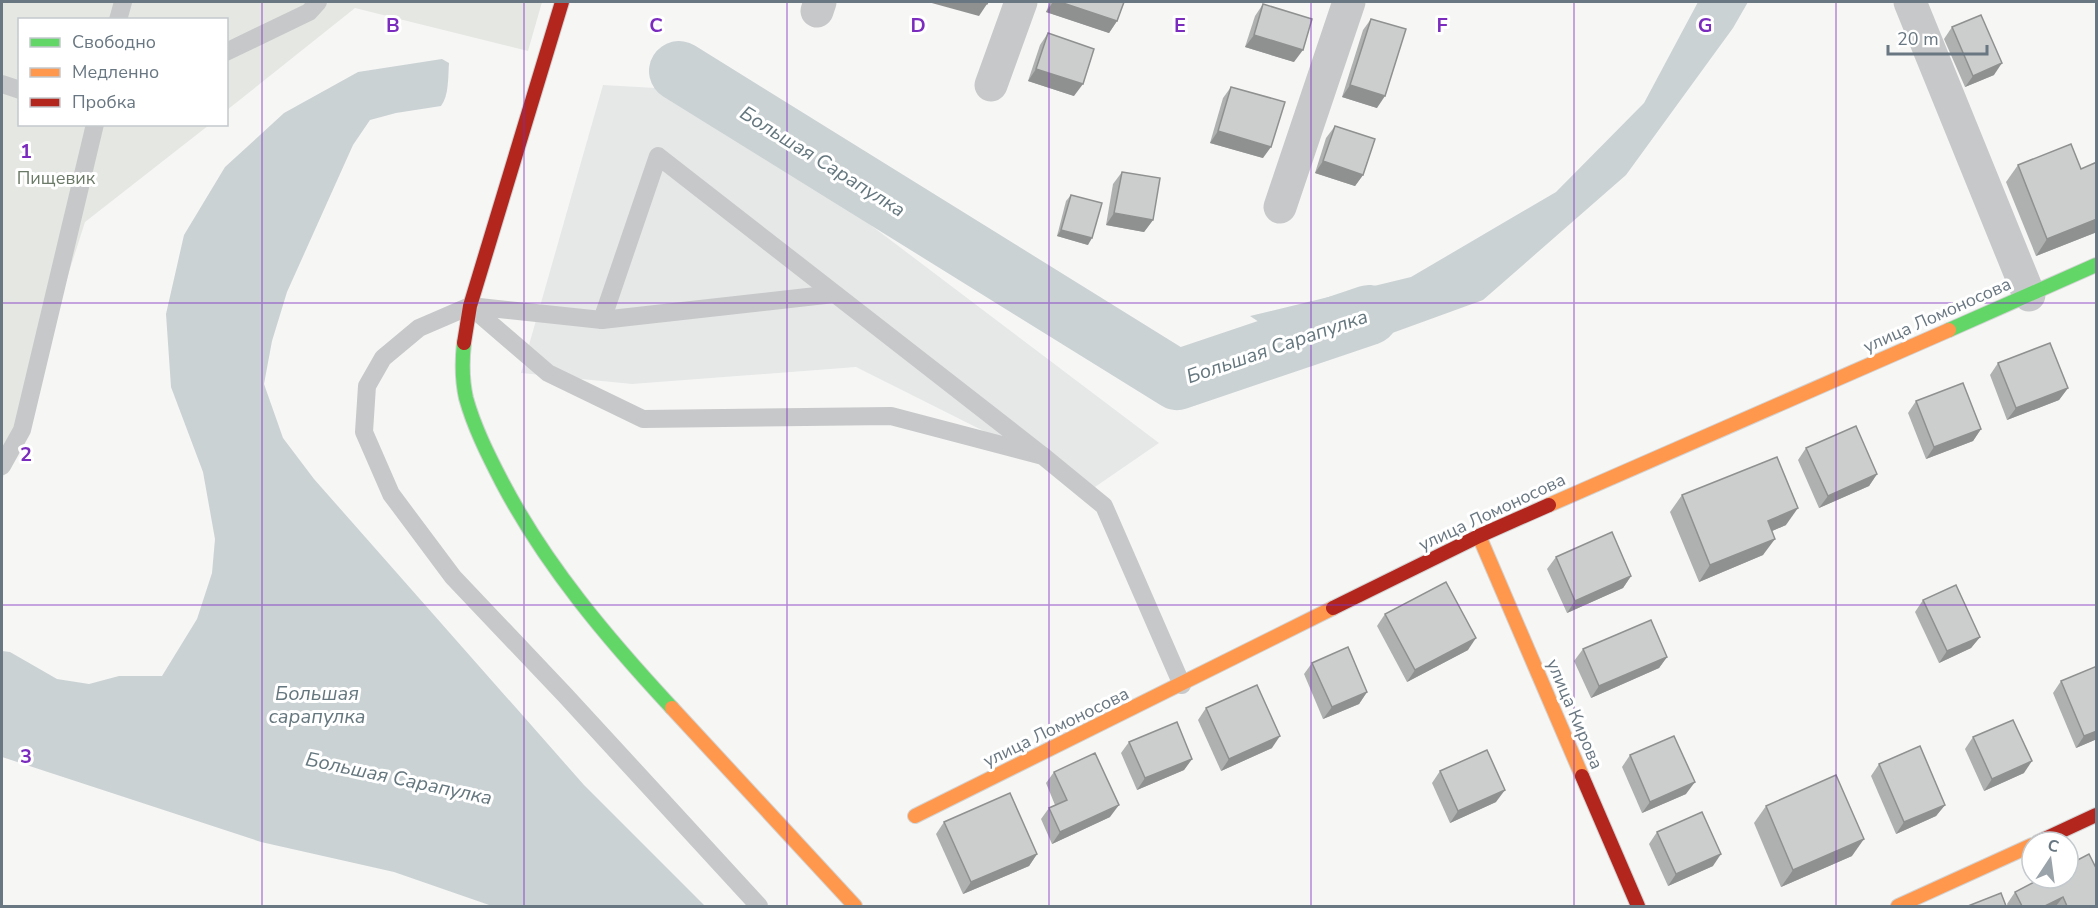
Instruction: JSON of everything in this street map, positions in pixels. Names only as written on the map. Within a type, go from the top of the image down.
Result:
[{"type":"street","points":[[562,2],[470,306],[463,349],[466,395],[483,444],[543,551],[621,653],[855,906]]},
{"type":"street","points":[[991,85],[1021,2]]},
{"type":"street","points":[[1280,207],[1349,2]]},
{"type":"street","points":[[1910,2],[2029,295]]},
{"type":"street","name":"улица Ломоносова","points":[[915,816],[1479,536],[2097,265]]},
{"type":"street","name":"улица Кирова","points":[[1479,536],[1638,906]]},
{"type":"street","points":[[2064,830],[2097,815]]},
{"type":"street","points":[[1898,906],[2020,850]]},
{"type":"lane","points":[[119,18],[123,2]]},
{"type":"lane","points":[[228,51],[309,12],[318,2]]},
{"type":"lane","points":[[2,84],[18,89]]},
{"type":"lane","points":[[2,466],[22,430],[95,126]]},
{"type":"lane","points":[[602,320],[658,156],[1104,506],[1182,685]]},
{"type":"lane","points":[[759,906],[453,577],[391,494],[364,432],[367,386],[383,358],[419,328],[470,306],[602,320],[834,294]]},
{"type":"lane","points":[[470,306],[548,373],[643,419],[891,416],[1043,456]]},
{"type":"shaded area","points":[[603,85],[692,90],[1159,443],[1095,487],[856,367],[632,384],[521,373]]},
{"type":"green space","name":"Пищевик","points":[[2,2],[542,2],[528,51],[355,8],[228,109],[228,18],[18,18],[18,126],[208,126],[85,222],[2,481]]},
{"type":"water","points":[[1698,2],[1748,2],[1733,28],[1626,175],[1483,300],[1362,344],[1287,341],[1250,316],[1411,277],[1556,192],[1644,103]]},
{"type":"water","name":"Большая сарапулка","points":[[442,59],[449,63],[447,92],[441,106],[396,113],[370,120],[353,145],[287,292],[272,341],[264,384],[283,438],[314,479],[584,785],[705,906],[492,906],[394,872],[261,842],[2,757],[2,651],[10,652],[57,679],[89,684],[119,676],[162,676],[197,619],[212,573],[215,539],[203,472],[171,387],[166,314],[184,235],[225,167],[284,113],[358,72]]},
{"type":"building","points":[[1060,2],[1124,2],[1117,21]]},
{"type":"building","points":[[1263,4],[1312,19],[1303,50],[1254,35]]},
{"type":"building","points":[[1981,15],[2002,63],[1973,76],[1952,27]]},
{"type":"building","points":[[1371,19],[1406,29],[1385,96],[1350,85]]},
{"type":"building","points":[[1048,33],[1094,49],[1083,84],[1036,69]]},
{"type":"building","points":[[1231,87],[1285,102],[1271,147],[1218,131]]},
{"type":"building","points":[[1335,126],[1375,139],[1363,175],[1323,161]]},
{"type":"building","points":[[2071,144],[2081,169],[2097,162],[2097,219],[2047,239],[2018,165]]},
{"type":"building","points":[[1122,172],[1160,178],[1153,220],[1114,213]]},
{"type":"building","points":[[1071,195],[1102,203],[1092,238],[1061,230]]},
{"type":"building","points":[[2050,343],[2068,388],[2016,408],[1998,363]]},
{"type":"building","points":[[1963,383],[1981,429],[1934,447],[1916,401]]},
{"type":"building","points":[[1856,426],[1877,474],[1828,496],[1806,448]]},
{"type":"building","points":[[1777,457],[1798,508],[1768,521],[1775,539],[1710,565],[1682,495]]},
{"type":"building","points":[[1612,532],[1631,576],[1575,601],[1556,557]]},
{"type":"building","points":[[1446,582],[1476,638],[1415,670],[1385,614]]},
{"type":"building","points":[[1956,585],[1980,637],[1947,651],[1923,600]]},
{"type":"building","points":[[1651,620],[1667,657],[1599,686],[1583,649]]},
{"type":"building","points":[[1348,647],[1367,692],[1332,707],[1312,663]]},
{"type":"building","points":[[2097,666],[2097,731],[2084,736],[2061,681]]},
{"type":"building","points":[[1257,685],[1280,736],[1229,759],[1206,708]]},
{"type":"building","points":[[2013,720],[2032,761],[1992,779],[1973,737]]},
{"type":"building","points":[[1177,722],[1192,759],[1145,778],[1129,742]]},
{"type":"building","points":[[1674,736],[1695,782],[1650,802],[1630,755]]},
{"type":"building","points":[[1920,746],[1945,805],[1904,822],[1879,764]]},
{"type":"building","points":[[1487,750],[1505,790],[1458,811],[1440,771]]},
{"type":"building","points":[[1095,753],[1119,805],[1060,832],[1049,808],[1067,800],[1054,772]]},
{"type":"building","points":[[1836,775],[1864,839],[1793,870],[1766,806]]},
{"type":"building","points":[[1010,793],[1037,854],[971,882],[944,822]]},
{"type":"building","points":[[1702,812],[1721,854],[1676,874],[1657,832]]},
{"type":"building","points":[[2089,854],[2097,870],[2097,906],[2067,906],[2063,897],[2045,906],[2022,906],[2015,892],[2020,889],[2080,890],[2080,859]]},
{"type":"building","points":[[2001,893],[2006,906],[1968,906]]},
{"type":"waterway","name":"Большая Сарапулка","points":[[679,71],[1177,380],[1369,315]]},
{"type":"traffic: fast","points":[[1949,330],[2096,265]]},
{"type":"traffic: fast","points":[[464,343],[463,377],[469,409],[487,451],[519,513],[580,601],[672,708]]},
{"type":"traffic: slow","points":[[1549,505],[1949,330]]},
{"type":"traffic: slow","points":[[1479,536],[1582,776]]},
{"type":"traffic: slow","points":[[915,816],[1333,608]]},
{"type":"traffic: slow","points":[[672,708],[855,906]]},
{"type":"traffic: slow","points":[[1898,906],[2020,850]]},
{"type":"traffic: jam","points":[[464,343],[470,306],[562,2]]},
{"type":"traffic: jam","points":[[1333,608],[1479,536],[1549,505]]},
{"type":"traffic: jam","points":[[1582,776],[1638,906]]},
{"type":"traffic: jam","points":[[2064,830],[2096,815]]}]
